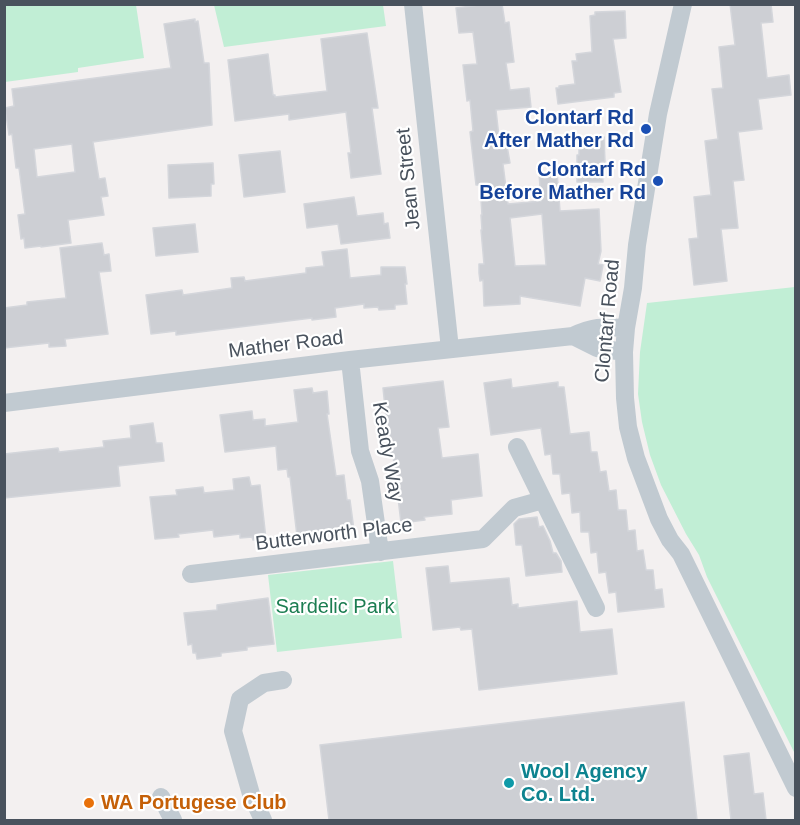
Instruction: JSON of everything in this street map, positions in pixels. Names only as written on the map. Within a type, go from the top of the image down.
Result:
[{"type":"street","name":"Jean Street","points":[[413,4],[450,349]]},
{"type":"street","name":"Clontarf Road","points":[[683,4],[658,114],[626,328],[624,352],[628,427],[648,494],[659,519],[670,540],[681,554],[795,788]]},
{"type":"street","name":"Mather Road","points":[[4,403],[350,360],[573,336],[599,327],[626,328]]},
{"type":"street","points":[[573,336],[597,348],[624,352]]},
{"type":"street","name":"Keady Way","points":[[350,360],[360,451],[370,481],[380,552]]},
{"type":"street","points":[[517,447],[596,608]]},
{"type":"street","name":"Butterworth Place","points":[[191,574],[483,539],[514,508],[543,500]]},
{"type":"street","points":[[263,820],[251,794],[233,731],[240,699],[264,683],[283,680]]},
{"type":"street","points":[[161,797],[173,820]]},
{"type":"green space","points":[[4,5],[136,5],[144,58],[78,68],[78,72],[5,82]]},
{"type":"green space","points":[[214,5],[383,5],[386,26],[224,47]]},
{"type":"green space","points":[[796,287],[795,754],[707,577],[699,555],[661,485],[650,455],[638,394],[640,352],[647,303]]},
{"type":"green space","name":"Sardelic Park","points":[[393,561],[402,638],[277,652],[268,575]]},
{"type":"building","points":[[502,4],[505,23],[509,22],[514,62],[506,63],[510,90],[529,88],[531,107],[496,110],[500,146],[507,146],[510,163],[503,164],[508,204],[541,201],[539,173],[557,172],[560,211],[599,209],[601,251],[598,264],[603,265],[600,281],[585,278],[580,306],[520,296],[520,304],[484,306],[483,280],[480,281],[479,273],[479,264],[484,264],[480,185],[476,185],[470,132],[473,131],[470,100],[467,101],[463,65],[477,64],[473,32],[459,33],[456,8]],"holes":[[[542,214],[546,265],[515,266],[510,218]]]},
{"type":"building","points":[[730,4],[771,4],[773,22],[761,23],[767,78],[789,75],[791,95],[758,99],[762,129],[738,132],[744,180],[733,181],[738,228],[721,229],[727,281],[694,285],[689,239],[698,238],[694,197],[711,195],[705,141],[718,139],[712,89],[723,88],[719,47],[735,45]]},
{"type":"building","points":[[625,11],[626,38],[613,39],[621,92],[614,93],[614,97],[558,104],[556,88],[575,84],[572,61],[577,61],[576,54],[592,52],[590,16],[595,15],[595,12]]},
{"type":"building","points":[[195,19],[195,22],[198,21],[204,63],[209,63],[212,125],[93,142],[99,179],[105,178],[108,196],[101,197],[104,215],[68,220],[71,243],[25,248],[24,238],[21,239],[18,215],[25,214],[19,168],[16,168],[12,134],[9,135],[5,108],[14,106],[12,89],[171,68],[164,24]],"holes":[[[72,144],[75,172],[37,177],[34,149]]]},
{"type":"building","points":[[367,33],[378,108],[372,108],[381,174],[351,178],[348,153],[351,153],[346,112],[289,120],[289,114],[235,121],[228,60],[268,54],[275,97],[327,91],[321,39]]},
{"type":"building","points":[[579,137],[604,137],[603,182],[577,182]]},
{"type":"building","points":[[280,151],[285,192],[244,197],[239,155]]},
{"type":"building","points":[[213,163],[214,184],[211,184],[211,196],[169,198],[168,165]]},
{"type":"building","points":[[354,197],[357,216],[383,213],[384,224],[388,223],[390,238],[341,244],[338,224],[307,228],[304,204]]},
{"type":"building","points":[[195,224],[198,252],[156,256],[153,228]]},
{"type":"building","points":[[102,243],[104,255],[109,254],[111,271],[99,272],[108,334],[65,339],[66,346],[49,347],[49,343],[4,348],[4,308],[27,305],[27,302],[66,298],[60,248]]},
{"type":"building","points":[[347,249],[350,278],[381,275],[381,267],[405,267],[407,304],[395,305],[395,309],[379,310],[378,307],[364,308],[364,304],[335,308],[336,317],[176,335],[176,331],[151,334],[146,295],[182,290],[183,295],[232,288],[231,278],[244,277],[245,281],[306,273],[306,268],[324,266],[322,252]]},
{"type":"building","points":[[511,379],[512,388],[558,382],[558,387],[564,387],[570,434],[589,432],[591,452],[597,452],[600,472],[606,471],[609,491],[616,490],[618,510],[626,510],[628,531],[635,530],[637,551],[643,550],[646,570],[653,570],[655,590],[662,589],[664,607],[618,612],[616,592],[609,593],[606,572],[599,573],[597,552],[591,553],[589,532],[581,532],[580,512],[572,513],[570,493],[562,494],[560,474],[553,474],[551,454],[545,455],[541,428],[491,435],[484,383]]},
{"type":"building","points":[[443,381],[449,427],[438,428],[442,458],[478,454],[482,496],[451,500],[452,514],[424,517],[425,520],[401,523],[393,456],[390,456],[383,388]]},
{"type":"building","points":[[312,388],[313,393],[327,391],[329,414],[327,414],[336,476],[344,475],[354,530],[297,536],[290,477],[288,477],[287,469],[278,470],[276,446],[225,452],[220,415],[252,411],[253,420],[265,419],[265,426],[298,422],[294,390]]},
{"type":"building","points":[[153,423],[156,443],[162,443],[164,461],[118,466],[120,486],[4,498],[4,454],[58,448],[59,452],[104,447],[103,441],[131,438],[130,426]]},
{"type":"building","points":[[249,477],[251,486],[260,485],[266,539],[240,538],[240,534],[214,537],[213,530],[155,539],[150,497],[177,495],[176,490],[203,487],[204,493],[234,490],[233,479]]},
{"type":"building","points":[[537,517],[539,527],[543,526],[553,553],[556,553],[561,561],[562,572],[526,576],[522,545],[516,545],[514,524],[519,519]]},
{"type":"building","points":[[448,566],[450,583],[509,578],[512,605],[518,604],[518,608],[577,601],[580,632],[612,629],[617,674],[479,690],[472,629],[461,630],[460,627],[433,630],[426,568]]},
{"type":"building","points":[[268,598],[274,644],[247,647],[247,650],[197,659],[196,653],[193,653],[192,644],[188,645],[184,613],[217,610],[217,605]]},
{"type":"building","name":"Wool Agency Co. Ltd.","points":[[684,702],[697,820],[329,820],[320,745]]},
{"type":"building","points":[[749,753],[754,794],[763,793],[766,820],[731,820],[724,756]]},
{"type":"place","name":"Clontarf Rd After Mather Rd","points":[[646,129]]},
{"type":"place","name":"Clontarf Rd Before Mather Rd","points":[[658,181]]},
{"type":"place","name":"Wool Agency Co. Ltd.","points":[[509,783]]},
{"type":"place","name":"WA Portugese Club","points":[[89,803]]}]
